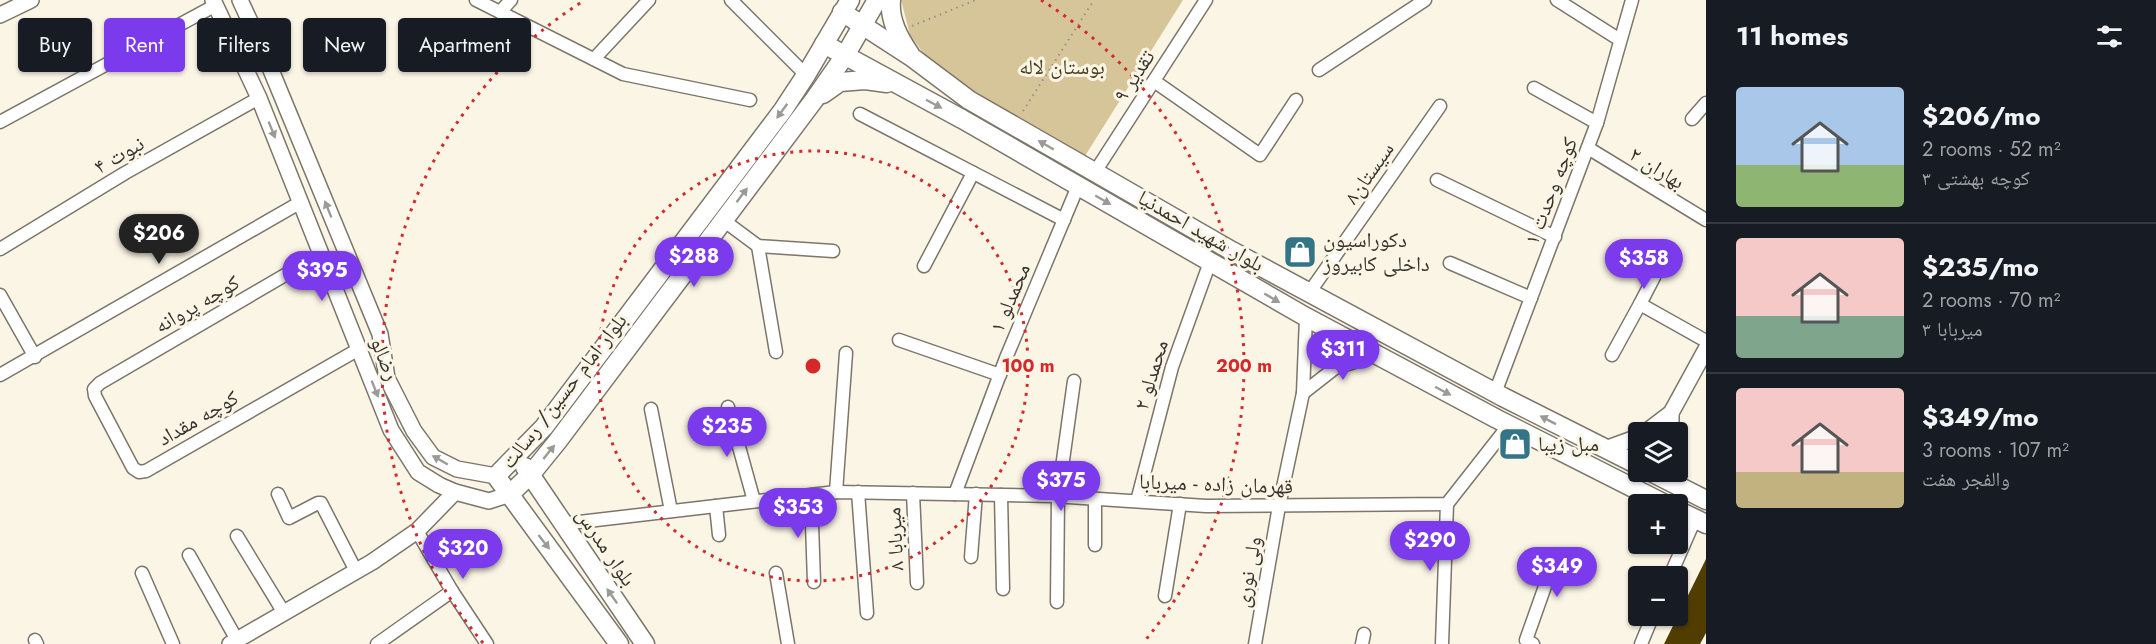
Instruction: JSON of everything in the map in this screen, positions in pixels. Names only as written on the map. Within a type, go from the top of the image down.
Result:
[{"type":"main road","name":"بلوار امام حسین/ رسالت","points":[[510,494],[531,474],[814,100],[846,54],[877,0]]},
{"type":"main road","points":[[891,0],[890,12],[897,32],[913,58]]},
{"type":"main road","name":"بلوار امام حسین/ رسالت","points":[[496,476],[544,427],[783,110],[846,6]]},
{"type":"main road","name":"بلوار شهید احمدنیا","points":[[846,6],[863,25],[913,58],[969,100],[1013,126],[1309,292],[1495,393],[1628,460]]},
{"type":"main road","name":"بلوار شهید احمدنیا","points":[[824,44],[962,119],[1306,317],[1509,425],[1645,494]]},
{"type":"main road","points":[[814,100],[840,82],[865,80],[900,86]]},
{"type":"main road","name":"بلوار مدرس","points":[[516,456],[531,474],[562,524],[645,644]]},
{"type":"main road","points":[[496,476],[619,644]]},
{"type":"main road","points":[[1679,482],[1706,500]]},
{"type":"street","points":[[0,15],[31,0]]},
{"type":"street","name":"رضالو","points":[[240,0],[380,334],[387,378],[414,431],[433,457],[458,469],[496,476]]},
{"type":"street","points":[[476,0],[623,74],[750,100]]},
{"type":"street","points":[[500,12],[512,0]]},
{"type":"street","points":[[594,59],[649,0]]},
{"type":"street","points":[[731,0],[806,75]]},
{"type":"street","name":"۹ تقدیر","points":[[1095,172],[1206,0]]},
{"type":"street","points":[[1319,70],[1425,0]]},
{"type":"street","points":[[1557,0],[1620,40]]},
{"type":"street","name":"کوچه وحدت ۱","points":[[1495,393],[1597,123],[1632,0]]},
{"type":"street","points":[[0,122],[215,3]]},
{"type":"street","name":"رضالو","points":[[215,3],[259,98],[391,430],[418,472],[455,492],[489,501],[510,494]]},
{"type":"street","points":[[1154,81],[1260,155],[1296,100]]},
{"type":"street","points":[[1534,88],[1597,123]]},
{"type":"street","name":"نبوت ۴","points":[[0,249],[125,173],[259,98]]},
{"type":"street","points":[[1692,119],[1706,104]]},
{"type":"street","name":"سیستان۸","points":[[1309,292],[1440,106]]},
{"type":"street","points":[[860,114],[1064,220]]},
{"type":"street","name":"بهاران ۲","points":[[1588,148],[1706,220]]},
{"type":"street","points":[[924,266],[973,173]]},
{"type":"street","points":[[1437,180],[1555,237]]},
{"type":"street","name":"محمدلو ۱","points":[[955,494],[1000,375],[1078,186]]},
{"type":"street","points":[[0,375],[301,202]]},
{"type":"street","points":[[723,220],[758,246],[833,251]]},
{"type":"street","points":[[758,246],[776,352]]},
{"type":"street","name":"کوچه پروانه","points":[[94,389],[100,383],[321,254]]},
{"type":"street","name":"محمدلو ۲","points":[[1137,501],[1172,367],[1210,262]]},
{"type":"street","points":[[1450,263],[1531,298]]},
{"type":"street","points":[[1612,355],[1654,277]]},
{"type":"street","points":[[0,295],[34,357]]},
{"type":"street","points":[[1640,304],[1706,341]]},
{"type":"street","name":"ولی نوری","points":[[1255,644],[1279,506],[1303,393],[1306,317]]},
{"type":"street","points":[[899,340],[1000,375]]},
{"type":"street","name":"کوچه مقداد","points":[[94,389],[95,396],[133,468],[139,472],[146,471],[359,349]]},
{"type":"street","points":[[1659,422],[1671,413],[1706,349]]},
{"type":"street","points":[[836,492],[846,354]]},
{"type":"street","points":[[1303,393],[1335,368],[1377,355]]},
{"type":"street","points":[[1057,602],[1058,496],[1074,381]]},
{"type":"street","points":[[728,406],[754,501]]},
{"type":"street","points":[[651,409],[671,511]]},
{"type":"street","points":[[1671,413],[1671,422]]},
{"type":"street","points":[[1442,644],[1446,504],[1509,425]]},
{"type":"street","points":[[1605,449],[1628,441]]},
{"type":"street","points":[[189,555],[234,642],[254,638],[284,613],[356,571],[417,531],[455,492]]},
{"type":"street","name":"قهرمان زاده - میربابا","points":[[562,524],[836,492],[1058,496],[1180,504],[1279,506],[1446,504]]},
{"type":"street","points":[[858,492],[867,614]]},
{"type":"street","name":"میربابا ۸","points":[[913,493],[917,583]]},
{"type":"street","points":[[278,494],[289,518],[321,503],[356,571]]},
{"type":"street","points":[[811,495],[814,582]]},
{"type":"street","points":[[971,558],[976,495]]},
{"type":"street","points":[[1001,495],[1003,589]]},
{"type":"street","points":[[1095,499],[1095,545]]},
{"type":"street","points":[[1166,597],[1180,504]]},
{"type":"street","points":[[716,506],[719,535]]},
{"type":"street","points":[[1676,566],[1700,522]]},
{"type":"street","points":[[417,531],[486,644]]},
{"type":"street","points":[[237,536],[284,613]]},
{"type":"street","points":[[1533,644],[1526,640],[1555,558]]},
{"type":"street","points":[[142,573],[173,644]]},
{"type":"street","points":[[776,573],[788,644]]},
{"type":"street","points":[[377,644],[452,591]]},
{"type":"street","points":[[1641,644],[1648,626]]},
{"type":"path","points":[[897,32],[976,0]]},
{"type":"path","points":[[1013,126],[1095,0]]},
{"type":"green space","name":"بوستان لاله","points":[[901,0],[1183,0],[1085,156],[946,77],[929,61],[910,35]]},
{"type":"building","points":[[1706,559],[1706,633],[1700,644],[1664,644],[1673,626],[1688,626],[1688,595]]},
{"type":"place","name":"دکوراسیون داخلی کابیروز","points":[[1300,252]]},
{"type":"place","name":"مبل زیبا","points":[[1515,444]]}]
